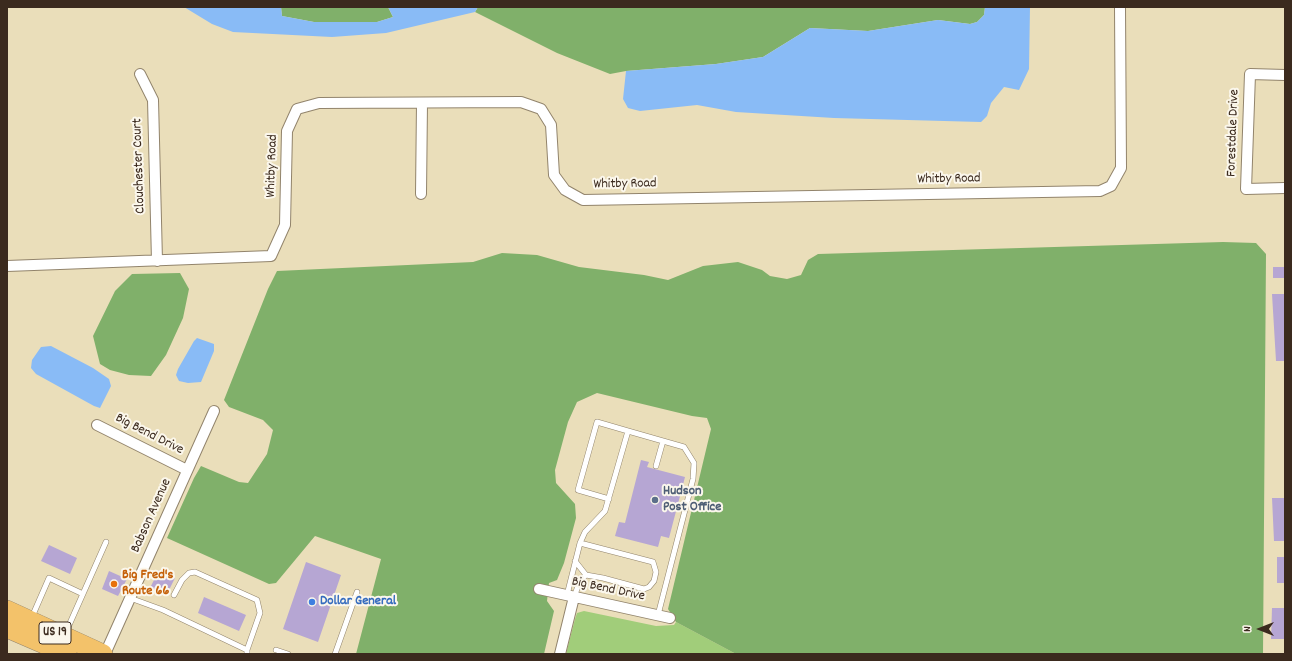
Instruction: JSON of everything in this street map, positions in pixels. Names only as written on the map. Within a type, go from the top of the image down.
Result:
[{"type":"highway","name":"US 19","points":[[7,610],[30,621],[65,645],[104,654]]},
{"type":"highway","points":[[7,628],[65,645]]},
{"type":"highway","name":"US 19","points":[[7,641],[35,654]]},
{"type":"street","name":"Whitby Road","points":[[7,266],[271,256],[285,225],[287,131],[297,109],[319,103],[422,104],[521,102],[541,110],[551,125],[554,175],[565,190],[583,200],[1100,191],[1111,186],[1121,168],[1120,7]]},
{"type":"street","name":"Clouchester Court","points":[[140,74],[153,100],[157,261]]},
{"type":"street","name":"Forestdale Drive","points":[[1285,75],[1250,74],[1246,189],[1285,188]]},
{"type":"street","points":[[420,194],[422,104]]},
{"type":"street","points":[[7,273],[19,265]]},
{"type":"street","name":"Babson Avenue","points":[[104,654],[214,411]]},
{"type":"street","name":"Big Bend Drive","points":[[97,425],[187,470]]},
{"type":"street","name":"Big Bend Drive","points":[[539,589],[670,618]]},
{"type":"street","points":[[560,654],[571,596]]},
{"type":"lane","points":[[609,499],[578,490],[597,422],[684,447],[691,455],[694,468],[693,479],[658,615]]},
{"type":"lane","points":[[571,596],[575,561],[580,543],[585,532],[605,512],[628,431]]},
{"type":"lane","points":[[656,466],[663,441]]},
{"type":"lane","points":[[65,645],[83,594],[106,542]]},
{"type":"lane","points":[[575,561],[586,575],[644,589],[652,584],[656,572],[653,562],[580,543]]},
{"type":"lane","points":[[130,598],[163,610],[247,652],[260,613],[257,600],[195,572],[189,574],[182,580],[174,595]]},
{"type":"lane","points":[[571,596],[580,581],[586,575]]},
{"type":"lane","points":[[30,621],[49,578],[83,594]]},
{"type":"lane","points":[[335,654],[357,592]]},
{"type":"lane","points":[[276,650],[288,654]]},
{"type":"green space","points":[[281,7],[388,7],[393,17],[377,22],[314,22],[282,16]]},
{"type":"green space","points":[[478,7],[985,7],[984,15],[977,22],[970,24],[938,20],[868,31],[810,28],[763,57],[716,64],[626,71],[610,74],[557,53],[475,12]]},
{"type":"green space","points":[[1223,242],[1256,243],[1266,254],[1263,654],[736,654],[676,622],[668,609],[711,429],[707,418],[692,416],[597,393],[577,402],[568,422],[555,470],[556,483],[575,504],[576,518],[564,563],[557,580],[549,583],[547,601],[554,611],[544,654],[356,654],[381,559],[315,536],[276,583],[269,584],[167,538],[194,478],[201,466],[239,482],[248,483],[267,454],[273,430],[263,420],[229,407],[224,400],[268,289],[277,271],[473,262],[502,253],[537,255],[579,267],[644,275],[668,280],[703,266],[738,262],[762,270],[770,276],[787,279],[801,275],[808,260],[818,254]]},
{"type":"green space","points":[[180,273],[189,289],[183,318],[166,355],[151,376],[129,375],[110,370],[100,364],[93,336],[115,291],[132,274]]},
{"type":"green space","points":[[584,611],[656,626],[674,625],[676,622],[736,654],[566,654],[577,613]]},
{"type":"water","points":[[184,7],[281,7],[282,16],[314,22],[377,22],[393,17],[388,7],[478,7],[475,12],[386,33],[332,37],[233,32],[212,24]]},
{"type":"water","points":[[985,7],[1030,7],[1029,69],[1019,90],[1004,87],[991,103],[987,116],[981,122],[834,118],[736,112],[697,105],[640,111],[628,108],[623,99],[626,71],[716,64],[763,57],[810,28],[868,31],[938,20],[970,24],[977,22],[984,15]]},
{"type":"water","points":[[197,338],[214,344],[214,351],[201,382],[188,383],[179,381],[176,375],[178,369]]},
{"type":"water","points":[[51,346],[93,368],[109,379],[111,386],[100,408],[36,374],[31,368],[32,360],[41,347]]},
{"type":"building","points":[[1273,267],[1285,267],[1285,278],[1273,278]]},
{"type":"building","points":[[1272,294],[1284,294],[1285,361],[1276,361]]},
{"type":"building","name":"Hudson Post Office","points":[[641,460],[649,462],[647,467],[685,477],[669,538],[661,536],[658,547],[615,536],[619,522],[625,523]]},
{"type":"building","points":[[1272,498],[1285,498],[1285,541],[1274,541]]},
{"type":"building","points":[[49,545],[77,558],[70,574],[41,561]]},
{"type":"building","points":[[1277,557],[1285,557],[1285,583],[1277,583]]},
{"type":"building","name":"Dollar General","points":[[306,562],[341,575],[318,642],[283,629]]},
{"type":"building","points":[[159,570],[175,578],[166,596],[150,588]]},
{"type":"building","name":"Big Fred's Route 66","points":[[109,571],[127,579],[118,596],[102,589]]},
{"type":"building","points":[[204,597],[246,615],[239,631],[198,613]]},
{"type":"building","points":[[1272,608],[1285,608],[1285,639],[1271,639]]},
{"type":"place","name":"Hudson Post Office","points":[[655,500]]},
{"type":"place","name":"Big Fred's Route 66","points":[[114,584]]},
{"type":"place","name":"Dollar General","points":[[312,602]]}]
